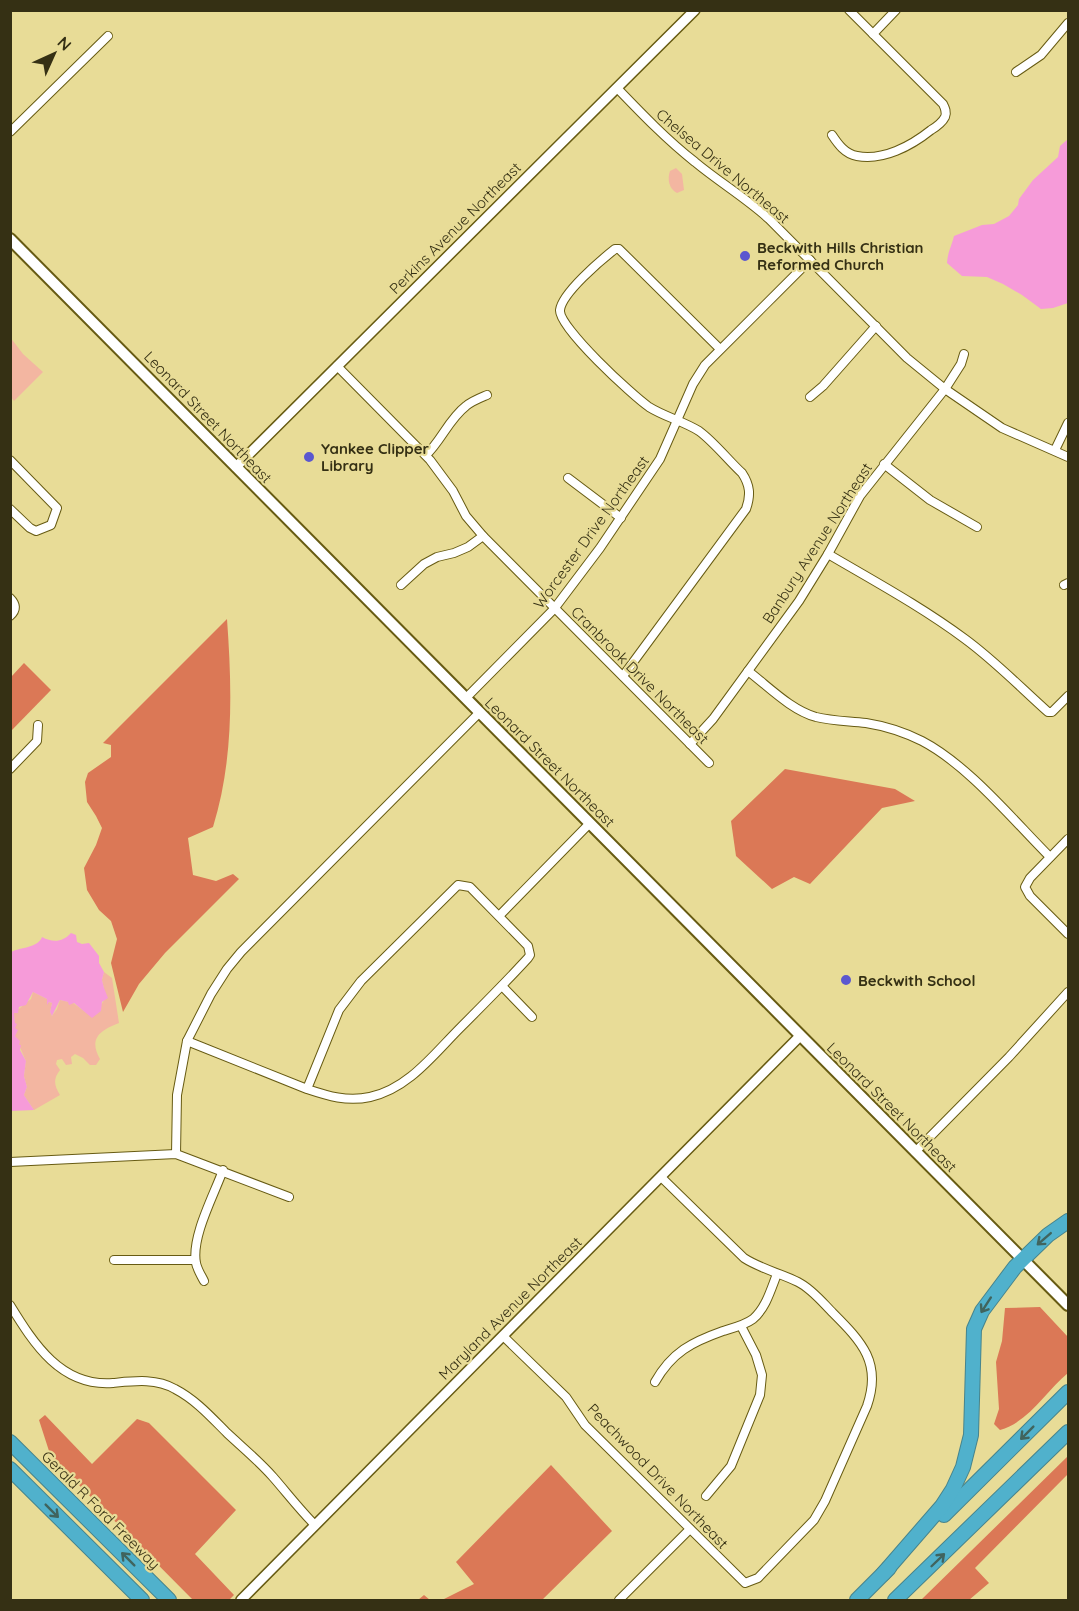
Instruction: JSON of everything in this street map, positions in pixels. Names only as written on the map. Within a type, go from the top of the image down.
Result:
[{"type":"highway","points":[[883,1574],[939,1511],[958,1479],[970,1435],[974,1329],[985,1306],[1022,1259],[1053,1231],[1068,1221]]},
{"type":"highway","points":[[856,1600],[1068,1392]]},
{"type":"highway","points":[[896,1600],[1068,1432]]},
{"type":"highway","name":"Gerald R Ford Freeway","points":[[10,1442],[169,1600]]},
{"type":"highway","points":[[10,1469],[142,1600]]},
{"type":"main road","name":"Leonard Street Northeast","points":[[10,239],[1068,1305]]},
{"type":"street","name":"Perkins Avenue Northeast","points":[[236,467],[695,10]]},
{"type":"street","points":[[832,135],[848,152],[856,156],[881,156],[922,137],[945,117],[946,110],[943,104],[849,10]]},
{"type":"street","points":[[873,34],[896,10]]},
{"type":"street","points":[[1016,72],[1041,55],[1068,23]]},
{"type":"street","points":[[10,132],[108,36]]},
{"type":"street","name":"Chelsea Drive Northeast","points":[[617,88],[668,140],[749,201],[907,358],[945,389],[1002,428],[1068,457]]},
{"type":"street","points":[[622,676],[746,509],[749,498],[748,483],[742,473],[701,433],[649,406],[625,387],[576,338],[560,313],[562,303],[569,293],[615,249],[623,251],[720,349]]},
{"type":"street","name":"Worcester Drive Northeast","points":[[466,698],[555,609],[621,518],[652,474],[698,375],[720,349],[810,260]]},
{"type":"street","points":[[810,398],[876,326]]},
{"type":"street","name":"Banbury Avenue Northeast","points":[[690,744],[707,726],[803,595],[860,496],[945,389],[961,364],[964,354]]},
{"type":"street","name":"Cranbrook Drive Northeast","points":[[338,366],[441,472],[464,513],[483,536],[709,763]]},
{"type":"street","points":[[426,455],[463,409],[487,394]]},
{"type":"street","points":[[1054,450],[1068,423]]},
{"type":"street","points":[[10,460],[57,508],[51,525],[36,531],[10,509]]},
{"type":"street","points":[[884,464],[930,500],[977,527]]},
{"type":"street","points":[[567,478],[621,518]]},
{"type":"street","points":[[401,585],[424,564],[437,557],[468,547],[483,536]]},
{"type":"street","points":[[828,554],[931,615],[965,639],[1002,669],[1048,712],[1052,712],[1068,696]]},
{"type":"street","points":[[10,598],[15,605],[15,610],[10,616]]},
{"type":"street","points":[[748,671],[791,705],[806,713],[834,720],[879,725],[904,733],[932,747],[958,765],[1050,857]]},
{"type":"street","points":[[176,1154],[177,1095],[187,1041],[211,994],[227,969],[241,952],[480,712]]},
{"type":"street","points":[[10,770],[37,741],[38,725]]},
{"type":"street","points":[[499,916],[590,823]]},
{"type":"street","points":[[1068,839],[1030,878],[1025,887],[1030,896],[1068,934]]},
{"type":"street","points":[[187,1041],[307,1089],[337,1098],[350,1100],[379,1095],[418,1070],[502,986],[528,958],[530,950],[470,887],[458,885],[361,981],[346,999],[335,1017],[307,1089]]},
{"type":"street","points":[[502,986],[532,1017]]},
{"type":"street","points":[[915,1152],[1068,992]]},
{"type":"street","name":"Maryland Avenue Northeast","points":[[241,1600],[662,1178],[800,1036]]},
{"type":"street","points":[[10,1162],[176,1154],[289,1197]]},
{"type":"street","points":[[204,1281],[195,1260],[201,1229],[223,1170]]},
{"type":"street","points":[[655,1382],[672,1359],[685,1347],[698,1340],[741,1326],[753,1319],[761,1310],[777,1274],[744,1258],[662,1178]]},
{"type":"street","points":[[114,1260],[195,1260]]},
{"type":"street","name":"Peachwood Drive Northeast","points":[[503,1336],[566,1397],[585,1425],[745,1583],[758,1578],[814,1520],[825,1501],[873,1390],[871,1365],[860,1341],[810,1290],[777,1274]]},
{"type":"street","points":[[10,1305],[43,1354],[56,1366],[72,1375],[107,1383],[155,1381],[174,1388],[196,1402],[273,1476],[315,1525]]},
{"type":"street","points":[[706,1496],[732,1466],[760,1395],[762,1375],[756,1355],[741,1326]]},
{"type":"street","points":[[619,1600],[690,1529]]},
{"type":"shaded area","points":[[1068,139],[1068,303],[1041,309],[1003,284],[987,277],[962,276],[947,263],[954,236],[982,225],[994,224],[1009,216],[1033,180],[1058,157],[1060,146]]},
{"type":"shaded area","points":[[676,168],[682,174],[684,190],[677,193],[670,186],[669,180],[670,171]]},
{"type":"shaded area","points":[[10,337],[23,354],[43,372],[14,401],[11,397]]},
{"type":"shaded area","points":[[227,619],[230,724],[225,776],[213,827],[188,838],[193,875],[216,881],[233,874],[239,879],[165,953],[139,984],[123,1012],[111,963],[117,939],[111,921],[99,910],[87,890],[84,868],[102,828],[87,802],[85,782],[88,773],[111,757],[111,745],[103,743]]},
{"type":"shaded area","points":[[24,663],[51,690],[11,731],[11,677]]},
{"type":"shaded area","points":[[785,769],[895,789],[915,801],[882,808],[810,884],[794,877],[772,889],[736,856],[731,821]]},
{"type":"shaded area","points":[[71,933],[76,935],[77,942],[89,943],[99,956],[99,963],[104,972],[102,980],[108,998],[102,1002],[101,1011],[92,1018],[74,1003],[69,1005],[68,1002],[60,1000],[52,1016],[50,1012],[52,1003],[49,1002],[47,1005],[47,999],[33,992],[26,1005],[19,1007],[18,1013],[14,1013],[17,1024],[15,1028],[18,1030],[15,1036],[20,1041],[20,1050],[26,1061],[24,1076],[27,1087],[24,1095],[34,1110],[11,1111],[11,952],[33,945],[42,937],[58,941]]},
{"type":"shaded area","points":[[104,972],[112,978],[119,1023],[98,1036],[95,1046],[100,1059],[96,1065],[90,1065],[75,1054],[71,1057],[72,1064],[66,1065],[62,1059],[57,1060],[56,1064],[60,1070],[55,1082],[60,1095],[34,1110],[24,1095],[27,1087],[24,1076],[26,1061],[15,1036],[14,1013],[31,999],[33,992],[47,999],[47,1004],[52,1003],[50,1012],[52,1016],[60,1000],[73,1003],[92,1017],[106,998],[102,980]]},
{"type":"shaded area","points":[[1040,1307],[1068,1337],[1068,1373],[1020,1420],[1000,1430],[994,1424],[999,1409],[996,1362],[1002,1341],[1005,1308]]},
{"type":"shaded area","points":[[45,1415],[92,1464],[137,1419],[149,1423],[236,1510],[195,1554],[234,1595],[229,1600],[193,1600],[68,1474],[49,1451],[39,1420]]},
{"type":"shaded area","points":[[1068,1456],[1068,1474],[975,1568],[989,1583],[969,1600],[921,1600]]},
{"type":"shaded area","points":[[551,1465],[612,1531],[542,1600],[430,1600],[444,1599],[474,1584],[456,1562]]},
{"type":"shaded area","points":[[424,1595],[430,1600],[418,1600]]},
{"type":"place","name":"Beckwith Hills Christian Reformed Church","points":[[745,256]]},
{"type":"place","name":"Yankee Clipper Library","points":[[309,457]]},
{"type":"place","name":"Beckwith School","points":[[846,980]]}]
